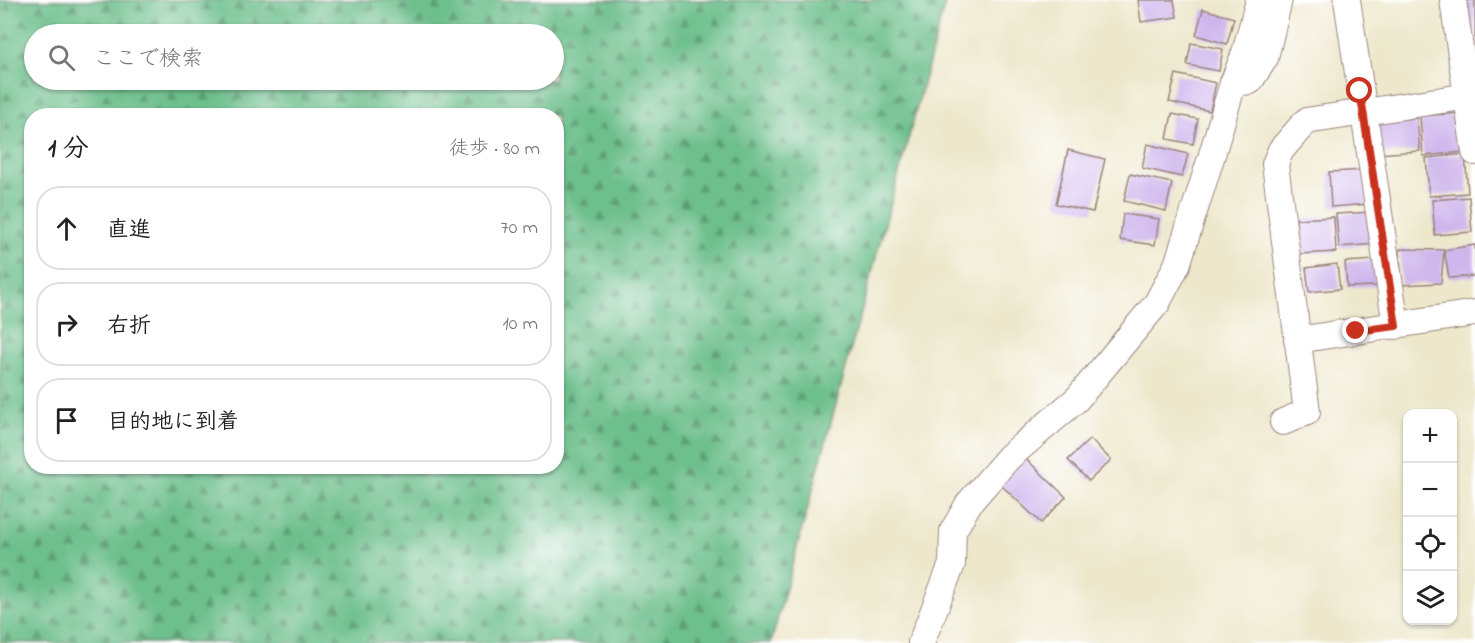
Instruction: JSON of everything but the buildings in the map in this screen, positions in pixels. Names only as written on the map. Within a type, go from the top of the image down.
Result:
[{"type":"street","points":[[921,643],[952,564],[953,531],[969,503],[1009,457],[1077,399],[1157,303],[1177,265],[1233,83],[1245,53],[1259,0]]},
{"type":"street","points":[[1233,83],[1250,81],[1265,58],[1280,0]]},
{"type":"street","points":[[1347,0],[1396,326]]},
{"type":"street","points":[[1453,0],[1471,96],[1475,152]]},
{"type":"street","points":[[1283,422],[1307,412],[1275,164],[1281,150],[1306,121],[1471,96]]},
{"type":"street","points":[[1297,339],[1475,313]]},
{"type":"green space","points":[[0,0],[946,0],[771,643],[0,643]]},
{"type":"route","points":[[1356,331],[1396,326],[1360,91]]}]
